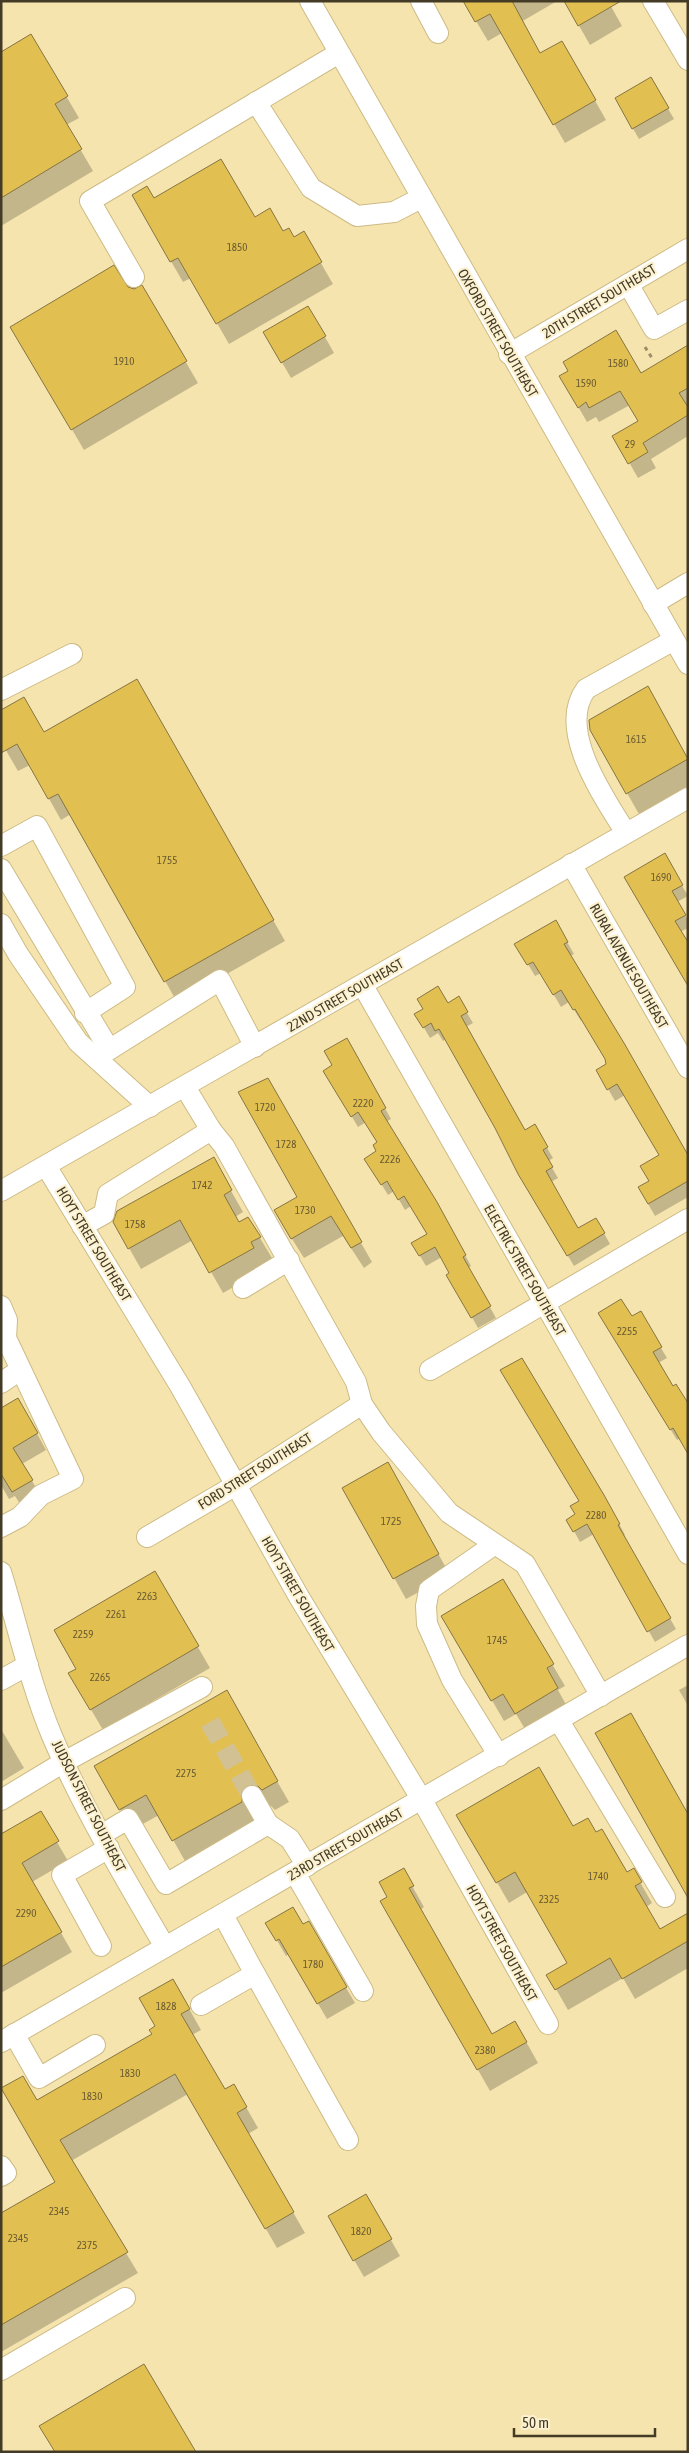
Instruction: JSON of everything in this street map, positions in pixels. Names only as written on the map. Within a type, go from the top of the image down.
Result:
[{"type":"street","name":"OXFORD STREET SOUTHEAST","points":[[310,1],[509,354],[688,664]]},
{"type":"street","points":[[421,1],[438,33]]},
{"type":"street","points":[[653,1],[688,60]]},
{"type":"street","points":[[134,277],[90,201],[340,53]]},
{"type":"street","points":[[256,102],[311,188],[357,216],[394,212],[421,198]]},
{"type":"street","name":"20TH STREET SOUTHEAST","points":[[509,354],[688,249]]},
{"type":"street","points":[[628,284],[654,329],[688,310]]},
{"type":"street","points":[[653,604],[688,583]]},
{"type":"street","points":[[626,833],[580,750],[576,714],[578,700],[586,689],[674,640]]},
{"type":"street","points":[[1,690],[72,654]]},
{"type":"street","name":"22ND STREET SOUTHEAST","points":[[1,1191],[363,986],[688,798]]},
{"type":"street","points":[[1,846],[36,826],[125,987],[86,1013]]},
{"type":"street","name":"RURAL AVENUE SOUTHEAST","points":[[571,864],[688,1068]]},
{"type":"street","points":[[1,869],[86,1013],[102,1054],[150,1107]]},
{"type":"street","points":[[1,924],[18,954],[78,1042],[102,1054]]},
{"type":"street","points":[[102,1054],[220,980],[255,1047]]},
{"type":"street","name":"ELECTRIC STREET SOUTHEAST","points":[[363,986],[688,1554]]},
{"type":"street","points":[[185,1086],[211,1130],[224,1146],[289,1260],[356,1382],[362,1404],[380,1432],[449,1513],[525,1564],[601,1696]]},
{"type":"street","points":[[82,1226],[104,1214],[108,1194],[211,1130]]},
{"type":"street","name":"HOYT STREET SOUTHEAST","points":[[46,1166],[180,1386],[299,1597],[422,1800],[548,2024]]},
{"type":"street","points":[[430,1370],[688,1219]]},
{"type":"street","points":[[243,1288],[289,1260]]},
{"type":"street","points":[[1,1306],[7,1320],[6,1338],[73,1479],[42,1495],[20,1517],[1,1527]]},
{"type":"street","points":[[1,1383],[20,1370]]},
{"type":"street","name":"FORD STREET SOUTHEAST","points":[[147,1537],[236,1485],[362,1404]]},
{"type":"street","points":[[495,1544],[430,1590],[426,1606],[427,1624],[452,1680],[499,1756]]},
{"type":"street","name":"JUDSON STREET SOUTHEAST","points":[[1,1572],[7,1617],[28,1666],[64,1762],[105,1841],[165,1947]]},
{"type":"street","name":"23RD STREET SOUTHEAST","points":[[8,2038],[499,1756],[688,1645]]},
{"type":"street","points":[[1,1680],[28,1666]]},
{"type":"street","points":[[1,1800],[64,1762],[202,1688]]},
{"type":"street","points":[[559,1720],[665,1897]]},
{"type":"street","points":[[252,1796],[268,1824],[290,1838],[301,1870],[363,1991]]},
{"type":"street","points":[[101,1946],[62,1875],[105,1841],[128,1819],[166,1884],[268,1824]]},
{"type":"street","points":[[125,1876],[152,1860]]},
{"type":"street","points":[[222,1915],[348,2140]]},
{"type":"street","points":[[201,2005],[255,1974]]},
{"type":"street","points":[[8,2038],[39,2078],[95,2045]]},
{"type":"street","points":[[1,2166],[6,2174],[1,2176]]},
{"type":"street","points":[[1,2370],[125,2298]]},
{"type":"path","points":[[645,346],[652,358]]},
{"type":"building","points":[[463,1],[512,1],[540,53],[562,41],[596,100],[553,125],[490,14],[475,22]]},
{"type":"building","points":[[564,1],[621,1],[578,26]]},
{"type":"building","points":[[31,34],[68,96],[55,104],[82,149],[1,198],[1,52]]},
{"type":"building","points":[[651,77],[669,108],[632,129],[615,98]]},
{"type":"building","points":[[221,159],[255,217],[270,208],[283,231],[289,228],[294,237],[304,231],[322,262],[216,324],[178,258],[170,262],[132,195],[147,186],[154,198]]},
{"type":"building","points":[[114,265],[128,287],[134,289],[142,285],[187,361],[71,430],[10,327]]},
{"type":"building","points":[[308,306],[326,336],[281,363],[263,332]]},
{"type":"building","points":[[616,330],[641,373],[688,345],[688,388],[679,393],[688,407],[688,415],[643,443],[648,452],[628,464],[612,436],[638,421],[620,391],[589,408],[586,402],[578,408],[559,376],[568,371],[563,362]]},
{"type":"building","points":[[137,679],[274,920],[164,982],[58,794],[48,799],[17,744],[1,753],[1,710],[24,697],[44,732]]},
{"type":"building","points":[[648,686],[688,759],[626,794],[590,730],[589,720]]},
{"type":"building","points":[[665,853],[683,885],[672,891],[686,915],[675,921],[688,942],[688,986],[624,877]]},
{"type":"building","points":[[556,920],[568,942],[564,944],[624,1043],[688,1155],[688,1181],[648,1204],[638,1187],[649,1181],[640,1166],[659,1155],[617,1084],[607,1090],[596,1070],[606,1064],[605,1059],[575,1009],[573,1010],[561,990],[553,995],[533,962],[527,965],[514,944]]},
{"type":"building","points":[[438,986],[448,1003],[459,996],[468,1012],[461,1016],[525,1130],[535,1124],[548,1147],[543,1150],[553,1167],[546,1171],[578,1228],[596,1218],[605,1233],[567,1256],[518,1174],[495,1128],[439,1029],[435,1031],[431,1023],[423,1028],[414,1014],[423,1009],[417,999]]},
{"type":"building","points":[[347,1038],[386,1108],[381,1111],[437,1202],[466,1255],[463,1257],[491,1306],[471,1318],[446,1275],[449,1273],[435,1247],[419,1256],[411,1243],[427,1234],[404,1196],[398,1200],[387,1181],[381,1185],[364,1159],[376,1151],[373,1145],[377,1142],[358,1112],[351,1117],[323,1071],[332,1065],[324,1051]]},
{"type":"building","points":[[268,1078],[362,1242],[351,1248],[331,1216],[291,1239],[274,1210],[297,1197],[238,1092]]},
{"type":"building","points":[[214,1157],[232,1190],[224,1195],[239,1222],[248,1217],[261,1237],[251,1242],[254,1248],[209,1273],[180,1220],[128,1249],[113,1222],[117,1211]]},
{"type":"building","points":[[621,1299],[632,1316],[641,1311],[662,1347],[653,1352],[673,1386],[676,1384],[688,1403],[688,1454],[673,1428],[670,1430],[598,1313]]},
{"type":"building","points":[[522,1358],[604,1495],[620,1524],[618,1525],[671,1618],[647,1632],[587,1524],[573,1532],[566,1520],[575,1514],[570,1506],[579,1501],[500,1370]]},
{"type":"building","points":[[18,1398],[38,1433],[13,1448],[33,1480],[12,1492],[1,1474],[1,1408]]},
{"type":"building","points":[[388,1462],[439,1554],[393,1579],[342,1488]]},
{"type":"building","points":[[155,1571],[199,1646],[90,1710],[68,1673],[76,1669],[54,1630]]},
{"type":"building","points":[[503,1579],[554,1664],[547,1668],[558,1688],[515,1714],[503,1694],[491,1701],[441,1616]]},
{"type":"building","points":[[227,1690],[278,1781],[262,1790],[258,1786],[247,1786],[242,1790],[242,1802],[172,1841],[146,1795],[119,1810],[94,1766]]},
{"type":"building","points":[[631,1713],[688,1814],[688,1898],[595,1733]]},
{"type":"building","points":[[539,1767],[573,1826],[588,1818],[596,1832],[602,1829],[627,1872],[634,1868],[642,1882],[635,1886],[660,1929],[688,1913],[688,1941],[622,1979],[610,1958],[555,1990],[546,1975],[567,1963],[515,1872],[496,1883],[456,1815]]},
{"type":"building","points":[[41,1811],[59,1841],[22,1863],[62,1932],[1,1967],[1,1834]]},
{"type":"building","points":[[404,1868],[414,1886],[409,1888],[492,2034],[515,2021],[527,2042],[477,2070],[380,1901],[387,1897],[379,1882]]},
{"type":"building","points":[[293,1907],[303,1924],[309,1921],[347,1987],[317,2004],[279,1939],[276,1941],[265,1923]]},
{"type":"building","points":[[173,1979],[190,2009],[181,2014],[225,2089],[234,2084],[247,2107],[237,2113],[294,2212],[265,2229],[175,2074],[60,2140],[128,2252],[1,2325],[1,2213],[55,2182],[1,2088],[23,2076],[37,2100],[152,2034],[149,2030],[155,2026],[139,1998]]},
{"type":"building","points":[[366,2194],[392,2239],[353,2261],[328,2216]]},
{"type":"building","points":[[144,2364],[196,2452],[55,2452],[39,2426]]},
{"type":"tunnel","points":[[210,1722],[252,1796]]}]
